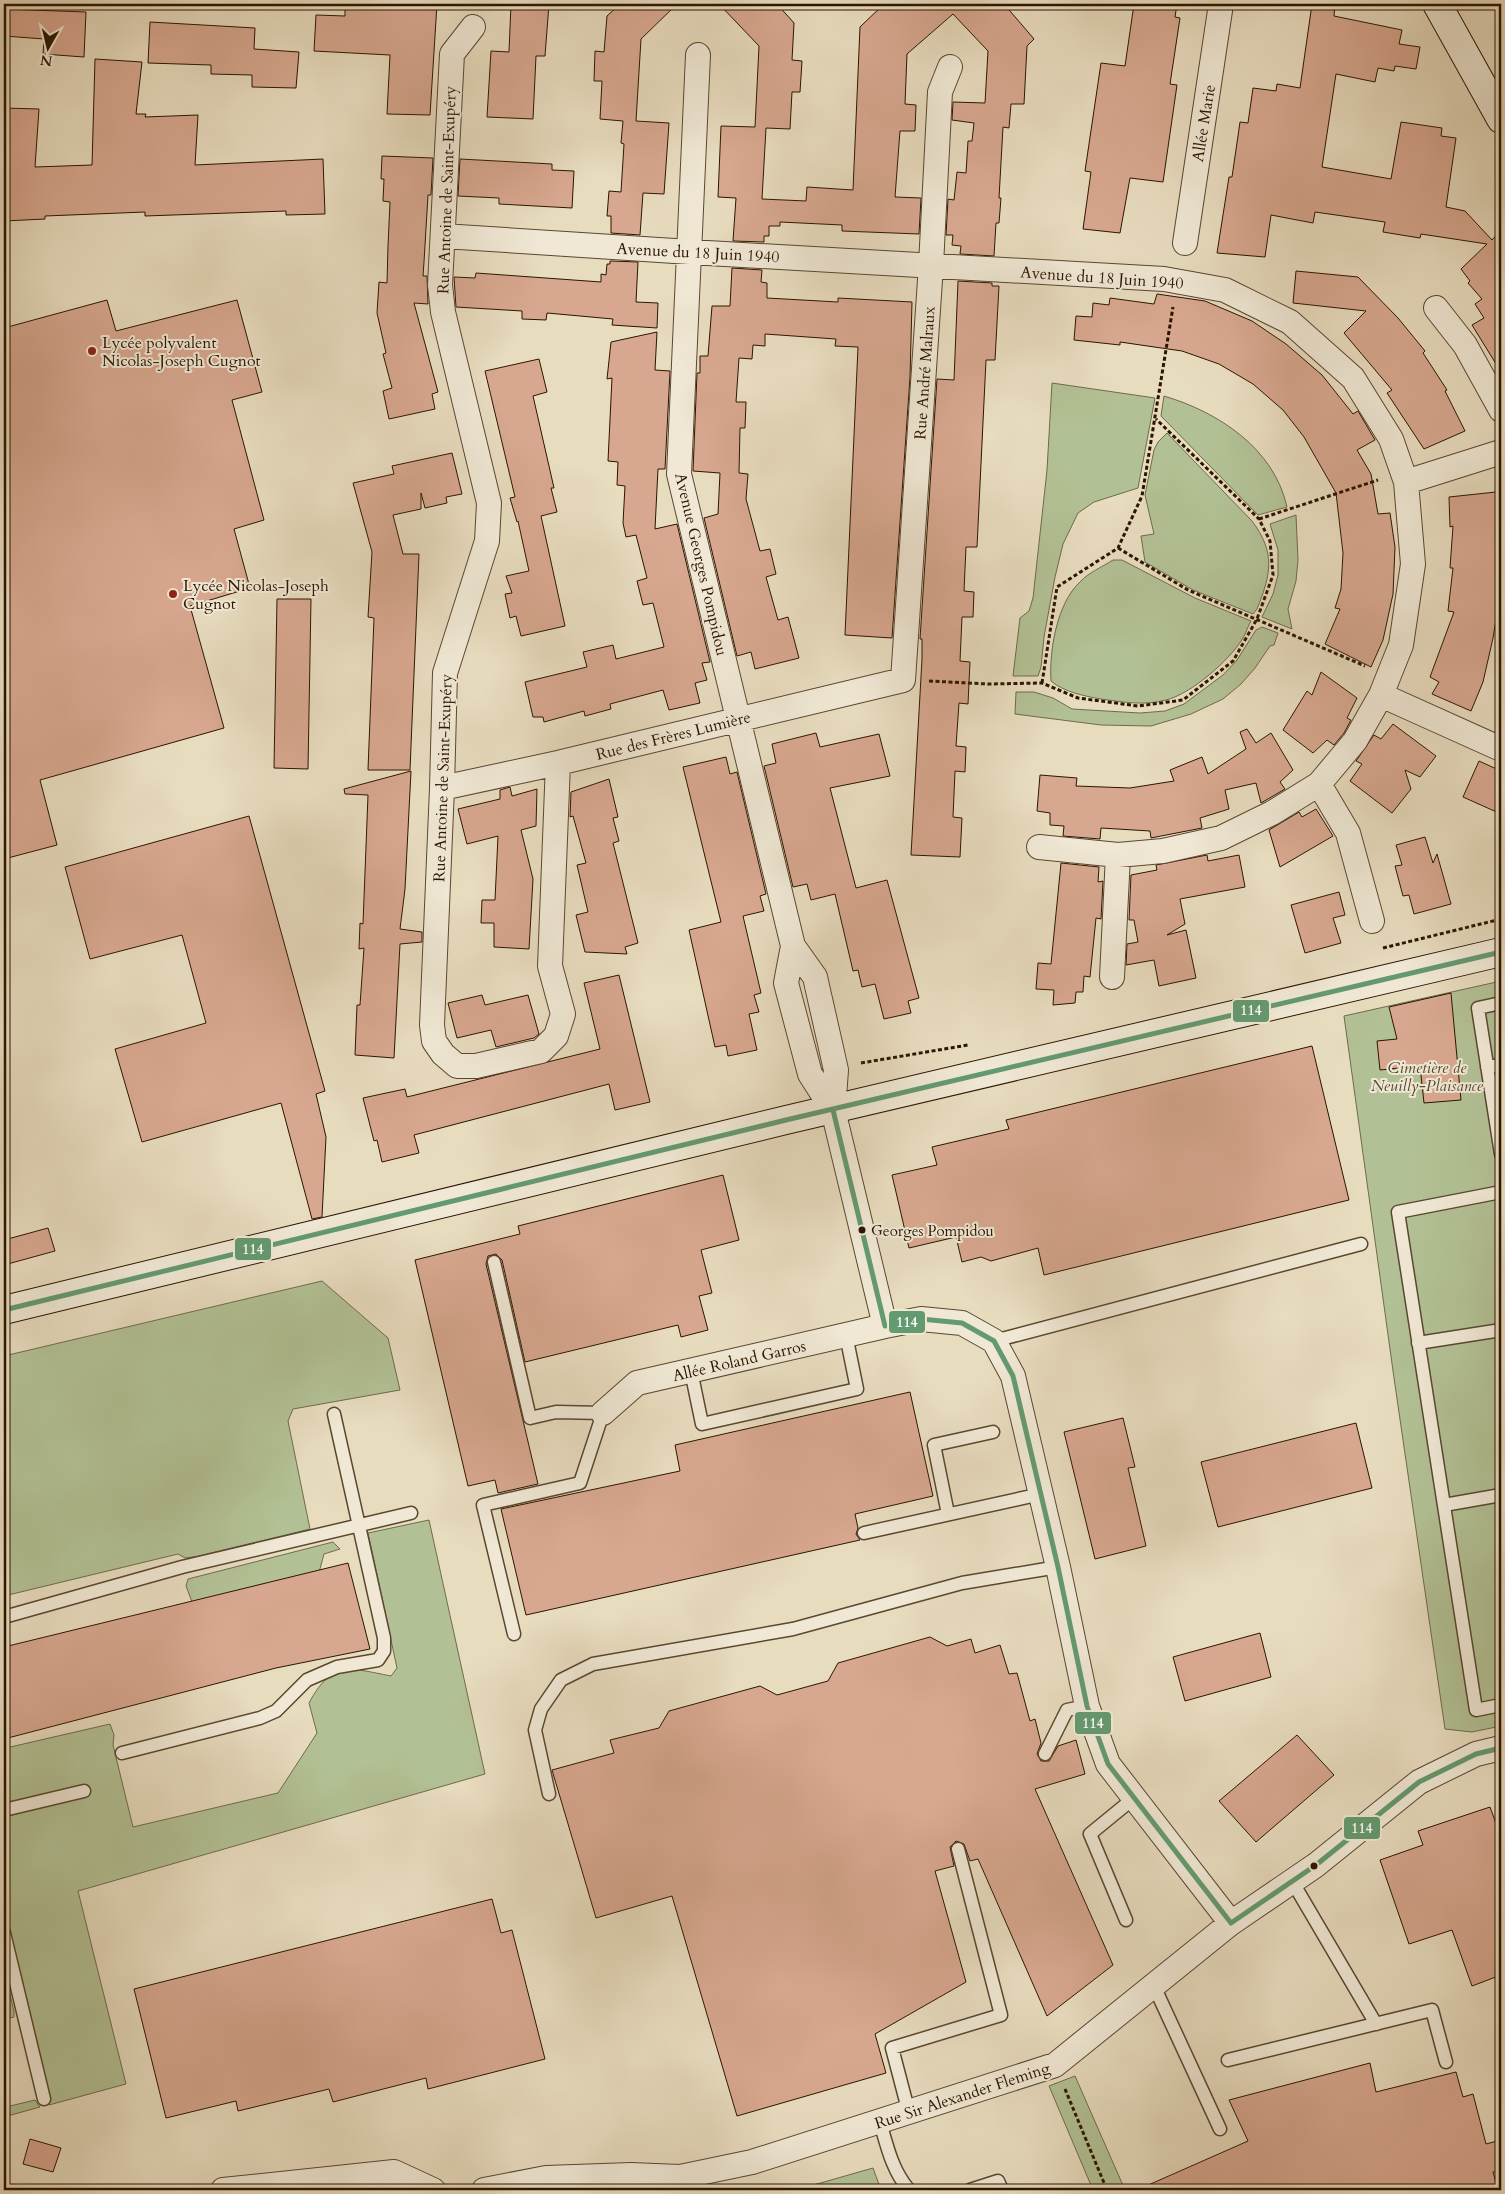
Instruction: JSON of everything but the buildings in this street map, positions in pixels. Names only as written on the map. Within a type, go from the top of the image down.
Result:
[{"type":"main road","points":[[1437,4],[1501,119]]},
{"type":"main road","points":[[4,1310],[833,1110],[1501,952]]},
{"type":"street","name":"Allée Marie","points":[[1185,243],[1221,4]]},
{"type":"street","name":"Rue Antoine de Saint-Exupéry","points":[[473,27],[452,54],[440,285],[443,312],[489,503],[485,548],[445,673],[432,1025],[434,1041],[443,1054],[457,1066],[476,1066],[541,1051],[556,1036],[563,1014],[550,966],[558,763]]},
{"type":"street","name":"Avenue Georges Pompidou","points":[[698,55],[678,474],[794,946],[786,983],[810,1074],[833,1110],[885,1326]]},
{"type":"street","name":"Rue André Malraux","points":[[904,680],[931,266],[940,92],[950,68]]},
{"type":"street","name":"Avenue du 18 Juin 1940","points":[[443,236],[1164,279],[1225,290],[1290,322],[1353,378],[1391,439],[1404,477],[1413,564],[1401,645],[1384,686],[1355,741],[1320,784],[1272,813],[1221,838],[1163,851],[1118,855],[1039,846]]},
{"type":"street","points":[[1436,308],[1465,346],[1501,410]]},
{"type":"street","points":[[1404,477],[1501,452]]},
{"type":"street","name":"Rue des Frères Lumière","points":[[442,788],[558,763],[739,718],[904,680]]},
{"type":"street","points":[[1384,686],[1501,749]]},
{"type":"street","points":[[1320,784],[1348,833],[1372,921]]},
{"type":"street","points":[[1112,977],[1118,855]]},
{"type":"street","name":"Allée Roland Garros","points":[[603,1413],[637,1383],[921,1319],[962,1322],[994,1341]]},
{"type":"street","points":[[994,1341],[1013,1376],[1058,1567],[1087,1706],[1108,1764],[1231,1923]]},
{"type":"street","name":"Rue Sir Alexander Fleming","points":[[484,2190],[546,2178],[631,2175],[680,2178],[752,2162],[1055,2065],[1231,1923],[1316,1865],[1419,1782],[1476,1754],[1501,1748]]},
{"type":"street","points":[[223,2190],[302,2187],[394,2172],[433,2190]]},
{"type":"lane","points":[[1501,1003],[1478,1008],[1501,1154]]},
{"type":"lane","points":[[1487,1067],[1501,1065]]},
{"type":"lane","points":[[1501,1192],[1398,1212],[1476,1710],[1501,1705]]},
{"type":"lane","points":[[994,1341],[1361,1244]]},
{"type":"lane","points":[[494,1262],[530,1418],[556,1412],[603,1413],[580,1483],[483,1505],[514,1634]]},
{"type":"lane","points":[[1418,1343],[1501,1330]]},
{"type":"lane","points":[[691,1371],[702,1424],[857,1389],[846,1335]]},
{"type":"lane","points":[[122,1753],[260,1718],[276,1711],[307,1680],[337,1667],[378,1660],[384,1651],[384,1638],[334,1414]]},
{"type":"lane","points":[[948,1514],[934,1445],[993,1432]]},
{"type":"lane","points":[[864,1532],[1041,1494]]},
{"type":"lane","points":[[1444,1504],[1501,1495]]},
{"type":"lane","points":[[4,1617],[182,1567],[411,1513]]},
{"type":"lane","points":[[549,1794],[535,1730],[541,1709],[561,1680],[593,1664],[793,1629],[962,1582],[1058,1567]]},
{"type":"lane","points":[[1046,1754],[1067,1710],[1087,1706]]},
{"type":"lane","points":[[4,1810],[84,1792]]},
{"type":"lane","points":[[1126,1920],[1090,1834],[1134,1798]]},
{"type":"lane","points":[[909,2113],[892,2048],[1001,2014],[958,1848]]},
{"type":"lane","points":[[1292,1881],[1376,2024]]},
{"type":"lane","points":[[4,1933],[44,2099]]},
{"type":"lane","points":[[1154,1986],[1220,2129]]},
{"type":"lane","points":[[1228,2060],[1432,2010],[1446,2062]]},
{"type":"lane","points":[[880,2122],[899,2179],[909,2190]]},
{"type":"lane","points":[[970,2190],[998,2181],[1002,2190]]},
{"type":"path","points":[[1042,684],[1057,587],[1118,548],[1142,496],[1177,282]]},
{"type":"path","points":[[904,680],[988,684],[1042,684],[1078,698],[1138,706],[1183,700],[1233,661],[1257,618],[1273,575],[1270,541],[1259,519],[1156,419]]},
{"type":"path","points":[[1259,519],[1404,477]]},
{"type":"path","points":[[1118,548],[1188,590],[1257,618],[1384,686]]},
{"type":"path","points":[[1055,2065],[1107,2190]]},
{"type":"green space","points":[[1052,383],[1155,398],[1138,488],[1094,502],[1078,513],[1063,544],[1055,577],[1038,676],[1013,676],[1020,618],[1029,611],[1033,598],[1047,470]]},
{"type":"green space","points":[[1164,396],[1204,412],[1241,435],[1257,450],[1270,467],[1280,486],[1287,507],[1258,515],[1161,416]]},
{"type":"green space","points":[[1167,433],[1252,521],[1265,543],[1269,564],[1268,574],[1262,596],[1253,614],[1193,590],[1145,562],[1141,536],[1154,534],[1145,495],[1154,450],[1158,442]]},
{"type":"green space","points":[[1296,515],[1298,560],[1296,581],[1288,609],[1292,629],[1262,617],[1273,594],[1278,575],[1278,550],[1270,524]]},
{"type":"green space","points":[[1113,560],[1122,560],[1195,598],[1251,621],[1243,638],[1220,666],[1198,684],[1176,697],[1166,700],[1142,703],[1109,700],[1075,693],[1056,685],[1051,681],[1051,656],[1056,628],[1065,602],[1083,579]]},
{"type":"green space","points":[[1262,627],[1278,633],[1274,645],[1270,646],[1241,684],[1223,699],[1191,714],[1151,726],[1101,725],[1015,714],[1016,692],[1034,692],[1053,698],[1072,709],[1140,713],[1165,711],[1184,704],[1223,675],[1237,660],[1256,630]]},
{"type":"green space","name":"Cimetière de Neuilly-Plaisance","points":[[1501,981],[1501,1726],[1472,1732],[1445,1729],[1344,1016]]},
{"type":"green space","points":[[322,1281],[388,1338],[400,1390],[293,1409],[288,1421],[310,1529],[200,1556],[185,1558],[178,1554],[4,1596],[4,1356]]},
{"type":"green space","points":[[429,1520],[485,1774],[78,1891],[126,2084],[49,2105],[4,1916],[4,1817],[89,1795],[87,1785],[4,1804],[4,1746],[6,1748],[110,1724],[114,1735],[113,1745],[133,1827],[278,1793],[317,1733],[309,1703],[317,1689],[334,1673],[343,1670],[364,1671],[391,1676],[397,1668],[368,1533]]},
{"type":"green space","points":[[333,1542],[340,1549],[324,1554],[314,1591],[198,1618],[186,1586],[188,1579]]},
{"type":"green space","points":[[4,1969],[14,2017],[4,2019]]},
{"type":"green space","points":[[1075,2076],[1125,2190],[1093,2190],[1049,2086]]},
{"type":"green space","points":[[4,2098],[6,2107],[35,2100],[40,2107],[4,2117]]},
{"type":"green space","points":[[873,2168],[881,2190],[796,2190]]},
{"type":"transit line","name":"114","points":[[4,1310],[786,1120],[1501,952]]},
{"type":"transit line","name":"114","points":[[833,1110],[885,1326],[921,1319],[962,1323],[994,1341],[1013,1376],[1058,1567],[1087,1706],[1108,1764],[1231,1923]]},
{"type":"transit line","name":"114","points":[[1231,1923],[1316,1865],[1419,1782],[1476,1754],[1501,1748]]},
{"type":"place","name":"Lycée polyvalent Nicolas-Joseph Cugnot","points":[[92,351]]},
{"type":"place","name":"Lycée Nicolas-Joseph Cugnot","points":[[173,594]]},
{"type":"place","name":"Georges Pompidou","points":[[862,1230]]}]
